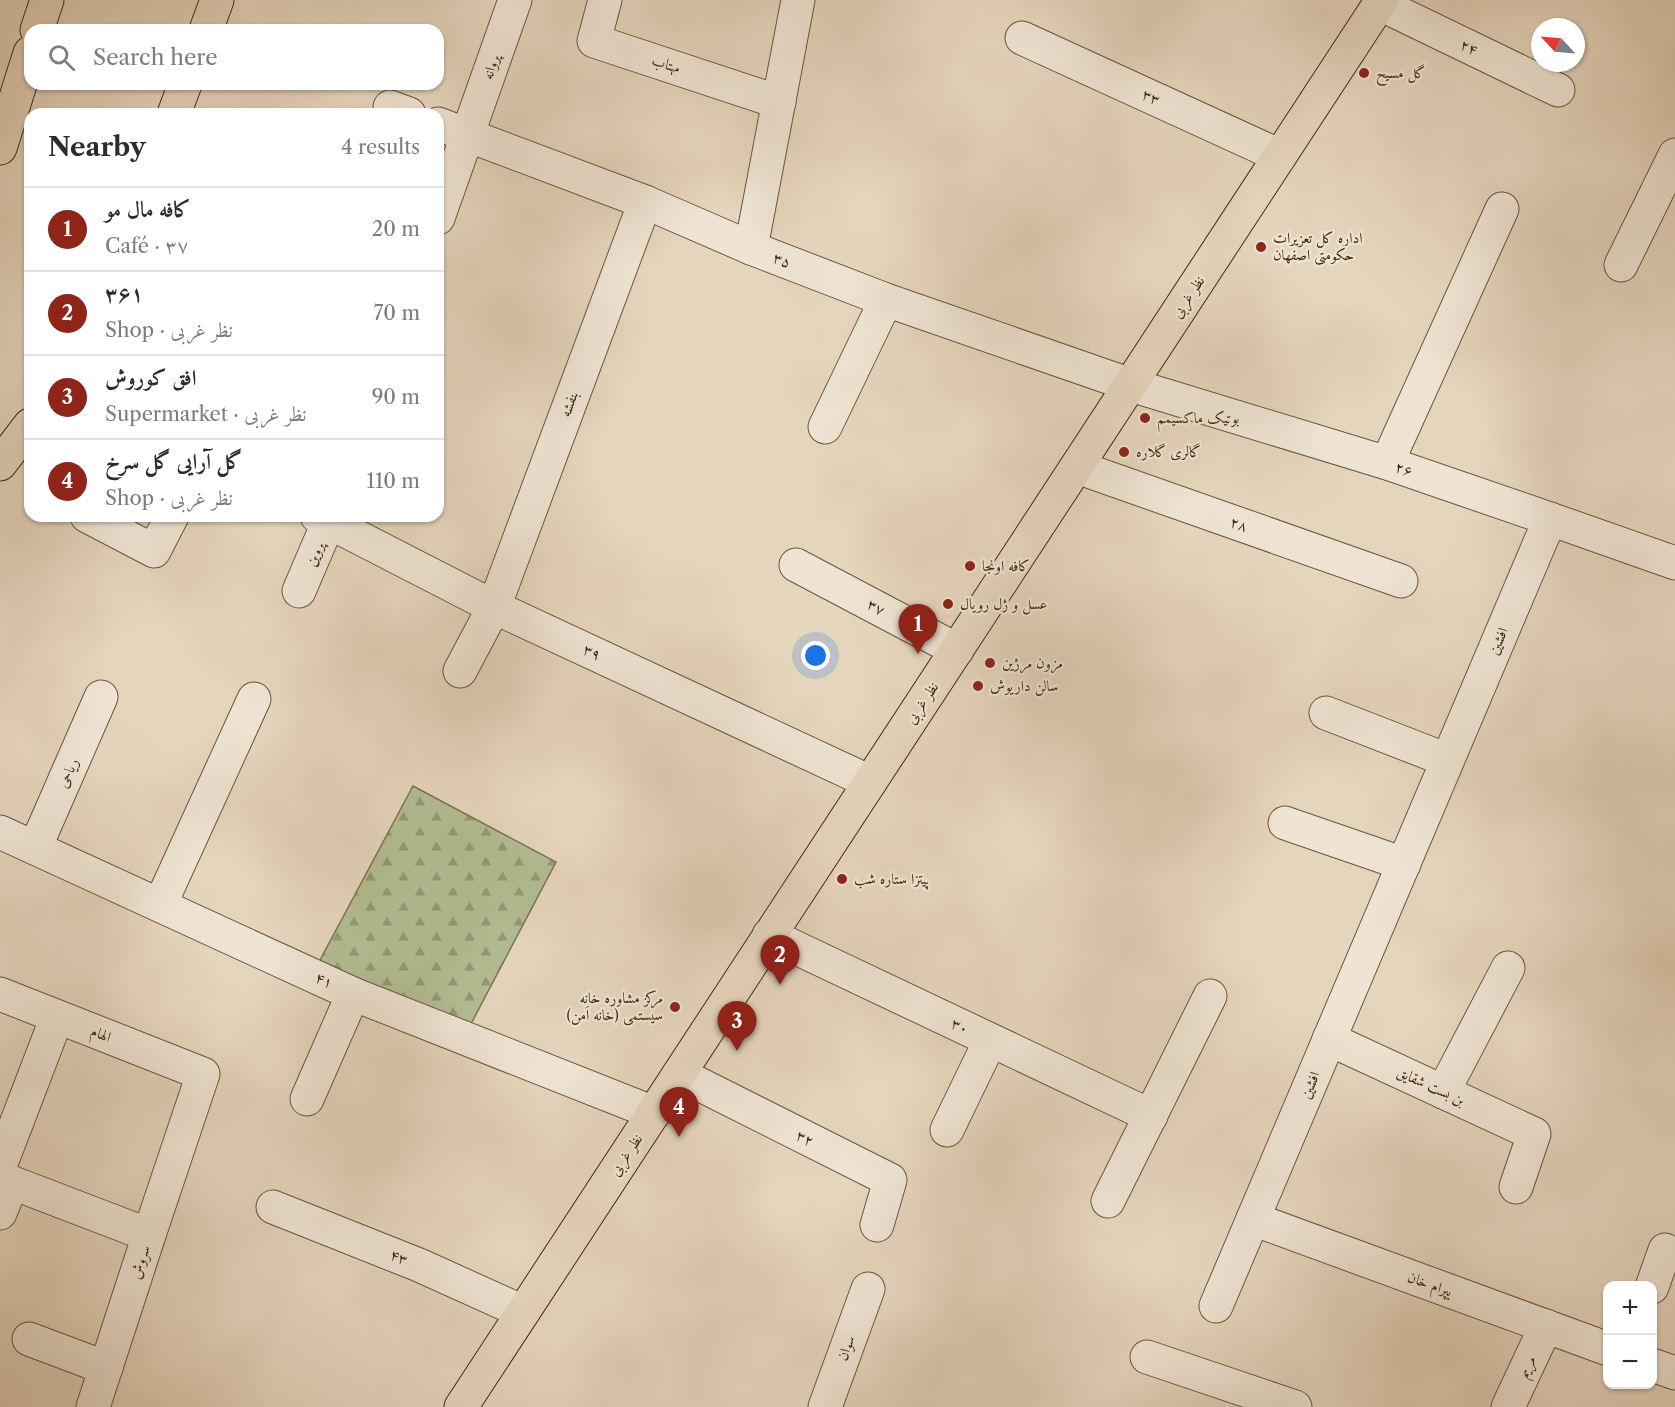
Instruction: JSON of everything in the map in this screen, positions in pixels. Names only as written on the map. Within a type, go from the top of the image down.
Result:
[{"type":"main road","points":[[39,24],[47,0]]},
{"type":"main road","points":[[208,24],[217,0]]},
{"type":"main road","name":"نظر غربی","points":[[471,1404],[523,1312],[1381,2]]},
{"type":"main road","points":[[0,148],[24,72]]},
{"type":"main road","points":[[176,108],[183,90]]},
{"type":"main road","points":[[0,464],[24,433]]},
{"type":"street","name":"پروانه","points":[[453,130],[515,0]]},
{"type":"street","name":"مهتاب","points":[[605,0],[594,40],[779,102]]},
{"type":"street","points":[[752,248],[798,0]]},
{"type":"street","name":"۲۴","points":[[1381,2],[1558,90]]},
{"type":"street","name":"۳۳","points":[[1022,38],[1280,156]]},
{"type":"street","name":"۳۵","points":[[453,130],[645,202],[752,248],[886,300],[1131,385]]},
{"type":"street","points":[[444,183],[453,130]]},
{"type":"street","points":[[1621,265],[1675,155]]},
{"type":"street","name":"بنفشه","points":[[460,671],[494,607],[645,202]]},
{"type":"street","points":[[1386,463],[1502,209]]},
{"type":"street","points":[[825,427],[886,300]]},
{"type":"street","name":"۲۶","points":[[1131,385],[1386,463],[1550,519],[1672,552]]},
{"type":"street","name":"۲۸","points":[[1077,467],[1401,582]]},
{"type":"street","name":"افشین","points":[[1216,1306],[1550,519]]},
{"type":"street","points":[[98,522],[154,551],[169,522]]},
{"type":"street","name":"پروین","points":[[299,591],[324,522]]},
{"type":"street","name":"۳۹","points":[[333,522],[494,607],[870,782]]},
{"type":"street","name":"۳۷","points":[[796,565],[957,650]]},
{"type":"street","name":"ریاحی","points":[[35,848],[101,698]]},
{"type":"street","points":[[160,905],[254,699]]},
{"type":"street","points":[[1326,713],[1447,760]]},
{"type":"street","points":[[1285,823],[1404,864]]},
{"type":"street","name":"۴۱","points":[[0,832],[353,994],[654,1113]]},
{"type":"street","name":"۳۰","points":[[770,935],[1151,1116]]},
{"type":"street","points":[[1443,1092],[1508,968]]},
{"type":"street","name":"الهام","points":[[0,994],[203,1074],[149,1235]]},
{"type":"street","points":[[307,1099],[353,994]]},
{"type":"street","points":[[1108,1201],[1210,996]]},
{"type":"street","points":[[0,1213],[4,1176],[57,1017]]},
{"type":"street","name":"بن بست شقایق","points":[[1329,1040],[1534,1134],[1515,1187]]},
{"type":"street","points":[[947,1130],[990,1041]]},
{"type":"street","name":"۳۲","points":[[679,1074],[890,1180],[877,1225]]},
{"type":"street","name":"سروش","points":[[4,1176],[149,1235],[93,1407]]},
{"type":"street","name":"۴۳","points":[[273,1207],[418,1264],[523,1312]]},
{"type":"street","name":"یپرام خان","points":[[1253,1219],[1603,1347]]},
{"type":"street","points":[[1655,1281],[1665,1250]]},
{"type":"street","name":"سوان","points":[[825,1407],[868,1289]]},
{"type":"street","name":"مریم","points":[[1508,1407],[1546,1326]]},
{"type":"street","points":[[28,1338],[106,1368]]},
{"type":"street","points":[[1147,1357],[1295,1407]]},
{"type":"street","points":[[1657,1366],[1675,1373]]},
{"type":"green space","points":[[413,786],[556,862],[463,1039],[319,962]]},
{"type":"place","name":"گل مسیح","points":[[1364,73]]},
{"type":"place","name":"اداره کل تعزیرات حکومتی اصفهان","points":[[1261,247]]},
{"type":"place","name":"بوتیک ماکسیمم","points":[[1145,418]]},
{"type":"place","name":"گالری گلاره","points":[[1124,452]]},
{"type":"place","name":"کافه اونجا","points":[[970,566]]},
{"type":"place","name":"عسل و ژل رویال","points":[[948,604]]},
{"type":"place","name":"کافه مال مو","points":[[918,654]]},
{"type":"place","name":"مزون مرژین","points":[[990,663]]},
{"type":"place","name":"سالن داریوش","points":[[978,686]]},
{"type":"place","name":"پیتزا ستاره شب","points":[[842,879]]},
{"type":"place","name":"۳۶۱","points":[[780,985]]},
{"type":"place","name":"مرکز مشاوره خانه سیستمی (خانه اَمن)","points":[[675,1007]]},
{"type":"place","name":"افق کوروش","points":[[737,1051]]},
{"type":"place","name":"گل آرایی گل سرخ","points":[[679,1137]]}]
